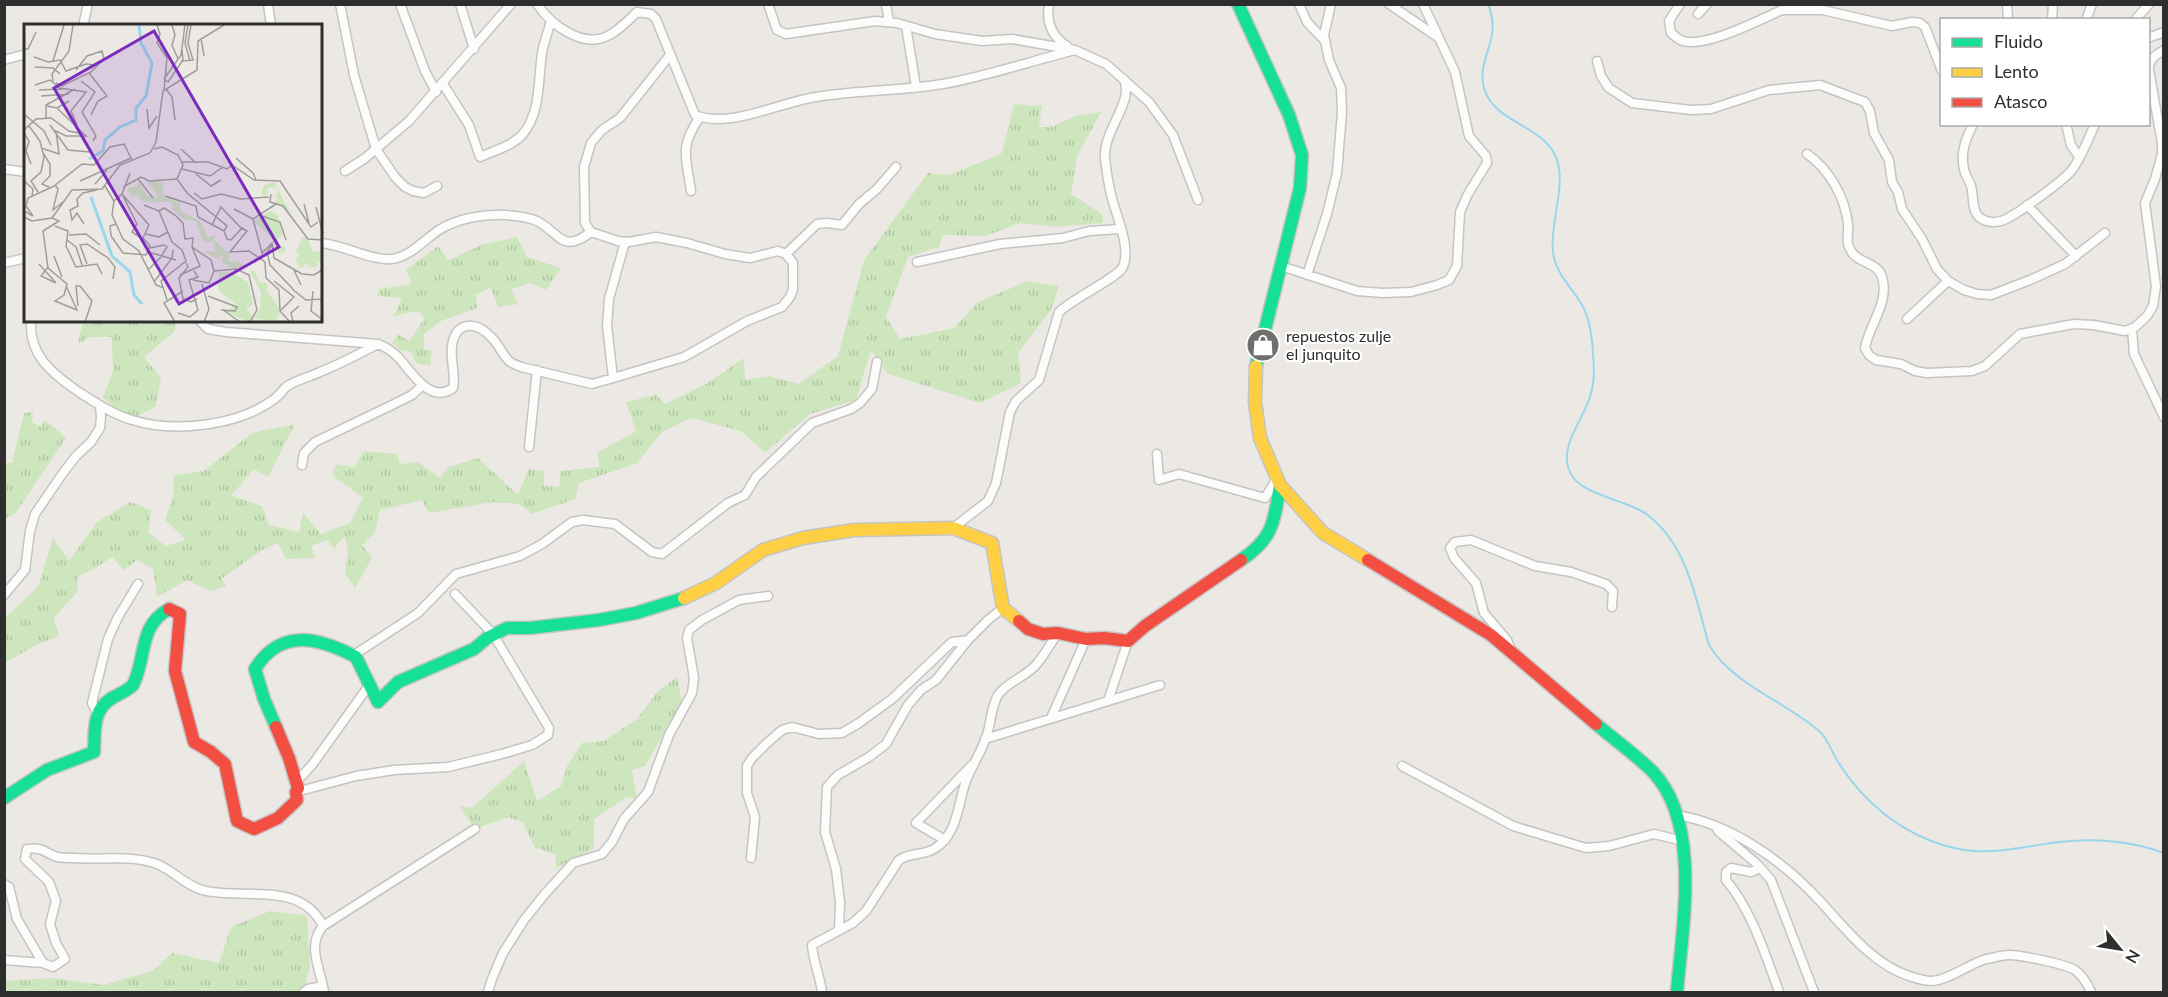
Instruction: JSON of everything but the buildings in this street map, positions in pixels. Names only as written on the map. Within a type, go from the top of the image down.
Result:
[{"type":"street","points":[[83,24],[88,4]]},
{"type":"street","points":[[268,4],[272,24]]},
{"type":"street","points":[[340,4],[354,75],[376,149],[394,177],[405,188],[424,193],[438,186]]},
{"type":"street","points":[[400,4],[425,70],[436,92]]},
{"type":"street","points":[[460,4],[474,49]]},
{"type":"street","points":[[345,171],[409,121],[511,4]]},
{"type":"street","points":[[537,4],[551,21],[567,33],[579,37],[595,38],[609,36],[648,4]]},
{"type":"street","points":[[768,4],[777,30],[786,34],[875,21],[982,41],[1012,39],[1075,50]]},
{"type":"street","points":[[886,4],[889,22]]},
{"type":"street","points":[[1049,4],[1047,16],[1050,29],[1060,41],[1106,64],[1149,102],[1173,135],[1198,200]]},
{"type":"street","points":[[1238,4],[1290,115],[1302,154],[1300,188],[1256,362],[1255,402],[1260,438],[1272,469],[1279,482],[1323,533],[1491,636],[1654,773],[1673,802],[1683,841],[1683,909],[1677,993]]},
{"type":"street","points":[[1299,4],[1307,22],[1325,42]]},
{"type":"street","points":[[1307,275],[1337,173],[1340,142],[1341,88],[1329,60],[1324,35],[1331,4]]},
{"type":"street","points":[[1389,4],[1439,38]]},
{"type":"street","points":[[1281,266],[1357,291],[1383,293],[1411,292],[1437,285],[1449,280],[1457,266],[1460,212],[1487,163],[1486,156],[1469,136],[1455,72],[1423,4]]},
{"type":"street","points":[[1680,4],[1669,21],[1671,33],[1681,41],[1695,43],[1722,35],[1785,8],[1823,10],[1892,26],[1912,22],[1920,23],[1925,27],[1940,68]]},
{"type":"street","points":[[1698,14],[1707,4]]},
{"type":"street","points":[[2137,18],[2150,4]]},
{"type":"street","points":[[637,12],[651,14],[656,19],[696,114],[700,117],[730,118],[815,97],[940,84],[993,74],[1075,50]]},
{"type":"street","points":[[443,84],[469,125],[480,157],[508,145],[522,135],[530,120],[537,96],[542,52],[551,21]]},
{"type":"street","points":[[906,26],[916,87]]},
{"type":"street","points":[[2150,62],[2153,56],[2163,50]]},
{"type":"street","points":[[201,322],[208,328],[226,332],[378,344],[397,356],[412,376],[437,393],[448,392],[453,388],[455,380],[452,346],[460,327],[468,325],[482,330],[492,338],[510,363],[592,384],[684,357],[747,321],[782,308],[793,289],[793,263],[786,254],[778,251],[750,258],[656,237],[618,241],[591,232],[585,223],[584,167],[591,143],[602,130],[620,118],[670,55]]},
{"type":"street","points":[[4,60],[24,56]]},
{"type":"street","points":[[1598,61],[1601,76],[1609,88],[1632,103],[1691,110],[1711,109],[1769,90],[1820,85],[1864,102],[1870,111],[1874,133],[1889,160],[1892,182],[1898,192],[1902,209],[1922,239],[1937,269],[1948,281],[1964,290],[1991,295],[2065,264],[2105,233]]},
{"type":"street","points":[[1807,154],[1818,161],[1828,172],[1842,201],[1848,224],[1846,241],[1852,254],[1876,268],[1882,276],[1883,292],[1879,311],[1865,348],[1869,355],[1876,360],[1901,364],[1915,371],[1927,373],[1972,371],[1985,366],[2020,334],[2074,324],[2125,331],[2147,316],[2153,306],[2156,286],[2145,202],[2155,179],[2162,154],[2162,143],[2150,70]]},
{"type":"street","points":[[952,528],[988,501],[996,483],[1010,412],[1016,401],[1039,380],[1059,312],[1067,304],[1116,276],[1122,268],[1125,257],[1110,190],[1105,155],[1109,132],[1126,97],[1124,79]]},
{"type":"street","points":[[691,191],[685,146],[690,131],[700,117]]},
{"type":"street","points":[[1972,126],[1965,140],[1962,155],[1964,170],[1972,187],[1974,210],[1978,216],[1993,223],[2015,215],[2070,172],[2094,126]]},
{"type":"street","points":[[2066,126],[2071,145],[2079,157]]},
{"type":"street","points":[[786,254],[817,224],[842,225],[859,204],[877,189],[896,167]]},
{"type":"street","points":[[4,169],[24,171]]},
{"type":"street","points":[[2027,205],[2076,256]]},
{"type":"street","points":[[322,243],[338,245],[377,258],[394,259],[413,250],[440,229],[461,220],[502,215],[525,216],[539,222],[568,243],[575,243],[591,232]]},
{"type":"street","points":[[917,261],[1000,244],[1063,238],[1089,231],[1120,229]]},
{"type":"street","points":[[612,378],[607,326],[609,299],[625,242]]},
{"type":"street","points":[[4,263],[24,258]]},
{"type":"street","points":[[1907,319],[1948,281]]},
{"type":"street","points":[[31,322],[30,332],[34,349],[53,375],[99,406],[131,420],[193,427],[259,409],[274,400],[287,386],[344,362],[378,344]]},
{"type":"street","points":[[2132,328],[2134,354],[2162,405],[2163,417]]},
{"type":"street","points":[[354,655],[418,612],[456,574],[520,556],[542,544],[572,522],[583,520],[615,524],[652,552],[662,554],[728,503],[745,495],[756,477],[812,423],[850,410],[860,403],[872,389],[877,362]]},
{"type":"street","points":[[529,447],[537,370]]},
{"type":"street","points":[[302,465],[304,453],[315,442],[402,400],[423,385]]},
{"type":"street","points":[[4,595],[26,570],[30,531],[35,514],[63,473],[91,442],[100,428],[99,406]]},
{"type":"street","points":[[1157,454],[1159,480],[1179,474],[1265,498],[1279,482]]},
{"type":"street","points":[[1108,701],[1128,640],[1257,549],[1273,526],[1279,482]]},
{"type":"street","points":[[4,798],[19,791],[40,774],[94,752],[97,713],[102,703],[130,688],[136,680],[143,643],[151,625],[162,612],[171,608],[180,614],[176,671],[194,742],[225,764],[237,821],[254,829],[289,812],[297,800],[296,786],[284,740],[267,706],[255,669],[260,658],[272,648],[302,640],[322,642],[354,655],[378,702],[398,682],[474,649],[493,634],[507,628],[530,628],[599,620],[636,613],[677,601],[716,583],[763,550],[803,538],[854,530],[952,528],[992,543],[1003,608],[1028,628],[1043,634],[1058,633],[1086,639],[1128,640]]},
{"type":"street","points":[[1514,655],[1507,640],[1484,613],[1476,583],[1454,558],[1450,548],[1455,542],[1472,540],[1535,566],[1571,572],[1606,584],[1613,591],[1612,607]]},
{"type":"street","points":[[97,713],[92,703],[108,639],[138,584]]},
{"type":"street","points":[[296,786],[394,770],[448,767],[531,745],[548,735],[549,728],[493,634],[455,594]]},
{"type":"street","points":[[488,993],[503,953],[544,895],[573,862],[602,854],[612,842],[624,819],[648,792],[669,735],[692,693],[694,678],[687,638],[689,630],[702,620],[739,600],[768,596]]},
{"type":"street","points":[[839,929],[840,902],[836,869],[825,832],[827,787],[838,775],[886,744],[908,705],[921,690],[936,680],[968,640],[1003,608]]},
{"type":"street","points":[[822,993],[812,945],[853,923],[866,911],[898,860],[906,855],[921,854],[936,848],[945,840],[961,805],[965,785],[985,739],[994,704],[1000,692],[1037,664],[1058,633]]},
{"type":"street","points":[[1051,718],[1086,639]]},
{"type":"street","points":[[751,858],[755,817],[747,793],[747,766],[767,743],[782,730],[792,728],[819,734],[842,733],[892,699],[952,642],[968,640]]},
{"type":"street","points":[[296,786],[370,684]]},
{"type":"street","points":[[985,739],[1160,685]]},
{"type":"street","points":[[945,840],[915,823],[974,763]]},
{"type":"street","points":[[1402,766],[1513,825],[1586,848],[1609,846],[1654,834],[1683,841]]},
{"type":"street","points":[[1676,815],[1694,818],[1745,840],[1791,873],[1819,900],[1850,936],[1907,975],[1931,981],[1948,977],[1965,966],[2009,955],[2059,964],[2076,971],[2091,993]]},
{"type":"street","points":[[1711,825],[1771,880],[1814,993]]},
{"type":"street","points":[[304,993],[308,989],[323,989],[315,958],[319,931],[323,926],[475,829]]},
{"type":"street","points":[[4,960],[43,963],[53,967],[65,959],[56,943],[50,924],[56,901],[49,882],[24,859],[27,849],[40,848],[58,857],[125,858],[154,863],[200,889],[231,895],[274,893],[306,907],[319,918],[323,926]]},
{"type":"street","points":[[1760,868],[1751,872],[1731,868],[1726,872],[1726,879],[1735,890],[1751,923],[1779,993]]},
{"type":"street","points":[[4,884],[9,887],[17,919],[43,963]]},
{"type":"green space","points":[[1014,104],[1042,106],[1039,127],[1051,127],[1076,116],[1101,112],[1077,156],[1071,194],[1102,214],[1103,223],[1055,227],[1020,223],[986,236],[943,235],[939,247],[908,257],[886,317],[900,339],[954,328],[978,302],[1028,281],[1059,286],[1051,310],[1018,353],[1021,383],[980,403],[888,374],[871,350],[856,400],[810,414],[765,453],[741,431],[691,418],[662,432],[637,463],[579,483],[575,499],[532,514],[519,504],[492,502],[429,513],[422,500],[380,510],[375,533],[362,545],[372,558],[355,588],[345,573],[348,552],[345,536],[334,548],[327,540],[311,546],[315,558],[286,559],[278,543],[262,550],[221,579],[227,586],[210,591],[187,580],[157,597],[153,569],[137,560],[123,570],[113,557],[78,575],[77,592],[54,618],[59,636],[34,646],[5,663],[5,618],[38,587],[53,538],[69,561],[97,522],[130,502],[151,510],[148,532],[166,546],[186,540],[165,520],[173,496],[174,475],[204,471],[252,433],[295,424],[268,477],[254,469],[231,496],[262,506],[269,525],[299,532],[303,513],[321,534],[350,523],[363,498],[332,475],[336,464],[354,467],[364,451],[397,454],[400,464],[418,462],[440,478],[448,467],[478,458],[518,495],[529,469],[544,471],[544,486],[559,487],[561,471],[600,467],[597,453],[636,431],[626,402],[656,395],[665,404],[706,384],[744,358],[745,380],[769,376],[799,384],[838,356],[864,260],[928,173],[950,175],[1002,153]]},
{"type":"green space","points":[[517,237],[527,257],[561,268],[546,290],[531,283],[511,289],[518,304],[498,307],[491,288],[476,294],[477,308],[441,321],[424,334],[424,350],[432,350],[430,366],[416,363],[411,352],[400,350],[392,343],[398,334],[409,341],[425,318],[418,311],[394,316],[402,298],[377,296],[379,289],[412,284],[406,270],[438,246],[448,260],[484,244]]},
{"type":"green space","points":[[83,322],[177,322],[174,332],[144,357],[161,378],[156,406],[131,420],[103,398],[113,371],[112,337],[90,337],[78,344]]},
{"type":"green space","points":[[33,412],[32,422],[40,427],[45,420],[66,438],[15,514],[5,518],[5,463],[12,463],[24,413]]},
{"type":"green space","points":[[677,677],[682,702],[645,766],[632,770],[637,798],[627,797],[594,819],[594,848],[556,868],[555,854],[535,848],[523,822],[507,817],[475,829],[459,806],[472,808],[524,761],[537,801],[561,786],[567,766],[582,743],[604,741],[637,719],[659,690]]},
{"type":"green space","points":[[270,911],[307,916],[310,967],[303,992],[50,992],[47,990],[45,992],[5,992],[4,981],[53,978],[103,985],[153,971],[172,953],[219,963],[231,927]]},
{"type":"waterway","points":[[1488,4],[1493,28],[1483,67],[1484,88],[1489,99],[1497,108],[1539,136],[1555,155],[1560,179],[1553,232],[1554,258],[1562,277],[1582,305],[1590,328],[1594,378],[1588,402],[1568,450],[1569,470],[1574,479],[1593,492],[1640,510],[1662,529],[1682,559],[1695,593],[1709,645],[1719,659],[1745,682],[1819,731],[1843,769],[1870,802],[1903,827],[1926,839],[1962,850],[1996,851],[2086,840],[2126,843],[2164,853]]},
{"type":"traffic: fast","points":[[1238,4],[1289,115],[1302,155],[1300,188],[1256,366]]},
{"type":"traffic: fast","points":[[1241,560],[1260,544],[1271,528],[1280,485]]},
{"type":"traffic: fast","points":[[276,727],[255,669],[265,656],[289,642],[315,641],[356,657],[378,702],[398,682],[474,649],[487,638],[507,628],[530,628],[599,620],[636,613],[684,598]]},
{"type":"traffic: fast","points":[[4,798],[47,770],[94,752],[96,722],[101,709],[112,698],[133,685],[152,624],[169,609]]},
{"type":"traffic: fast","points":[[1596,724],[1653,772],[1668,794],[1678,819],[1683,848],[1685,908],[1677,992]]},
{"type":"traffic: slow","points":[[1256,366],[1255,402],[1260,438],[1280,485],[1323,533],[1368,560]]},
{"type":"traffic: slow","points":[[684,598],[716,583],[763,550],[803,538],[854,530],[953,528],[992,543],[1003,608],[1019,621]]},
{"type":"traffic: jam","points":[[1019,621],[1028,629],[1043,634],[1058,633],[1086,639],[1104,638],[1128,641],[1145,626],[1241,560]]},
{"type":"traffic: jam","points":[[1368,560],[1491,635],[1596,724]]},
{"type":"traffic: jam","points":[[169,609],[180,614],[175,671],[194,742],[225,764],[237,821],[254,829],[278,818],[297,800],[298,788],[276,727]]},
{"type":"place","name":"repuestos zulje el junquito","points":[[1263,345]]}]
